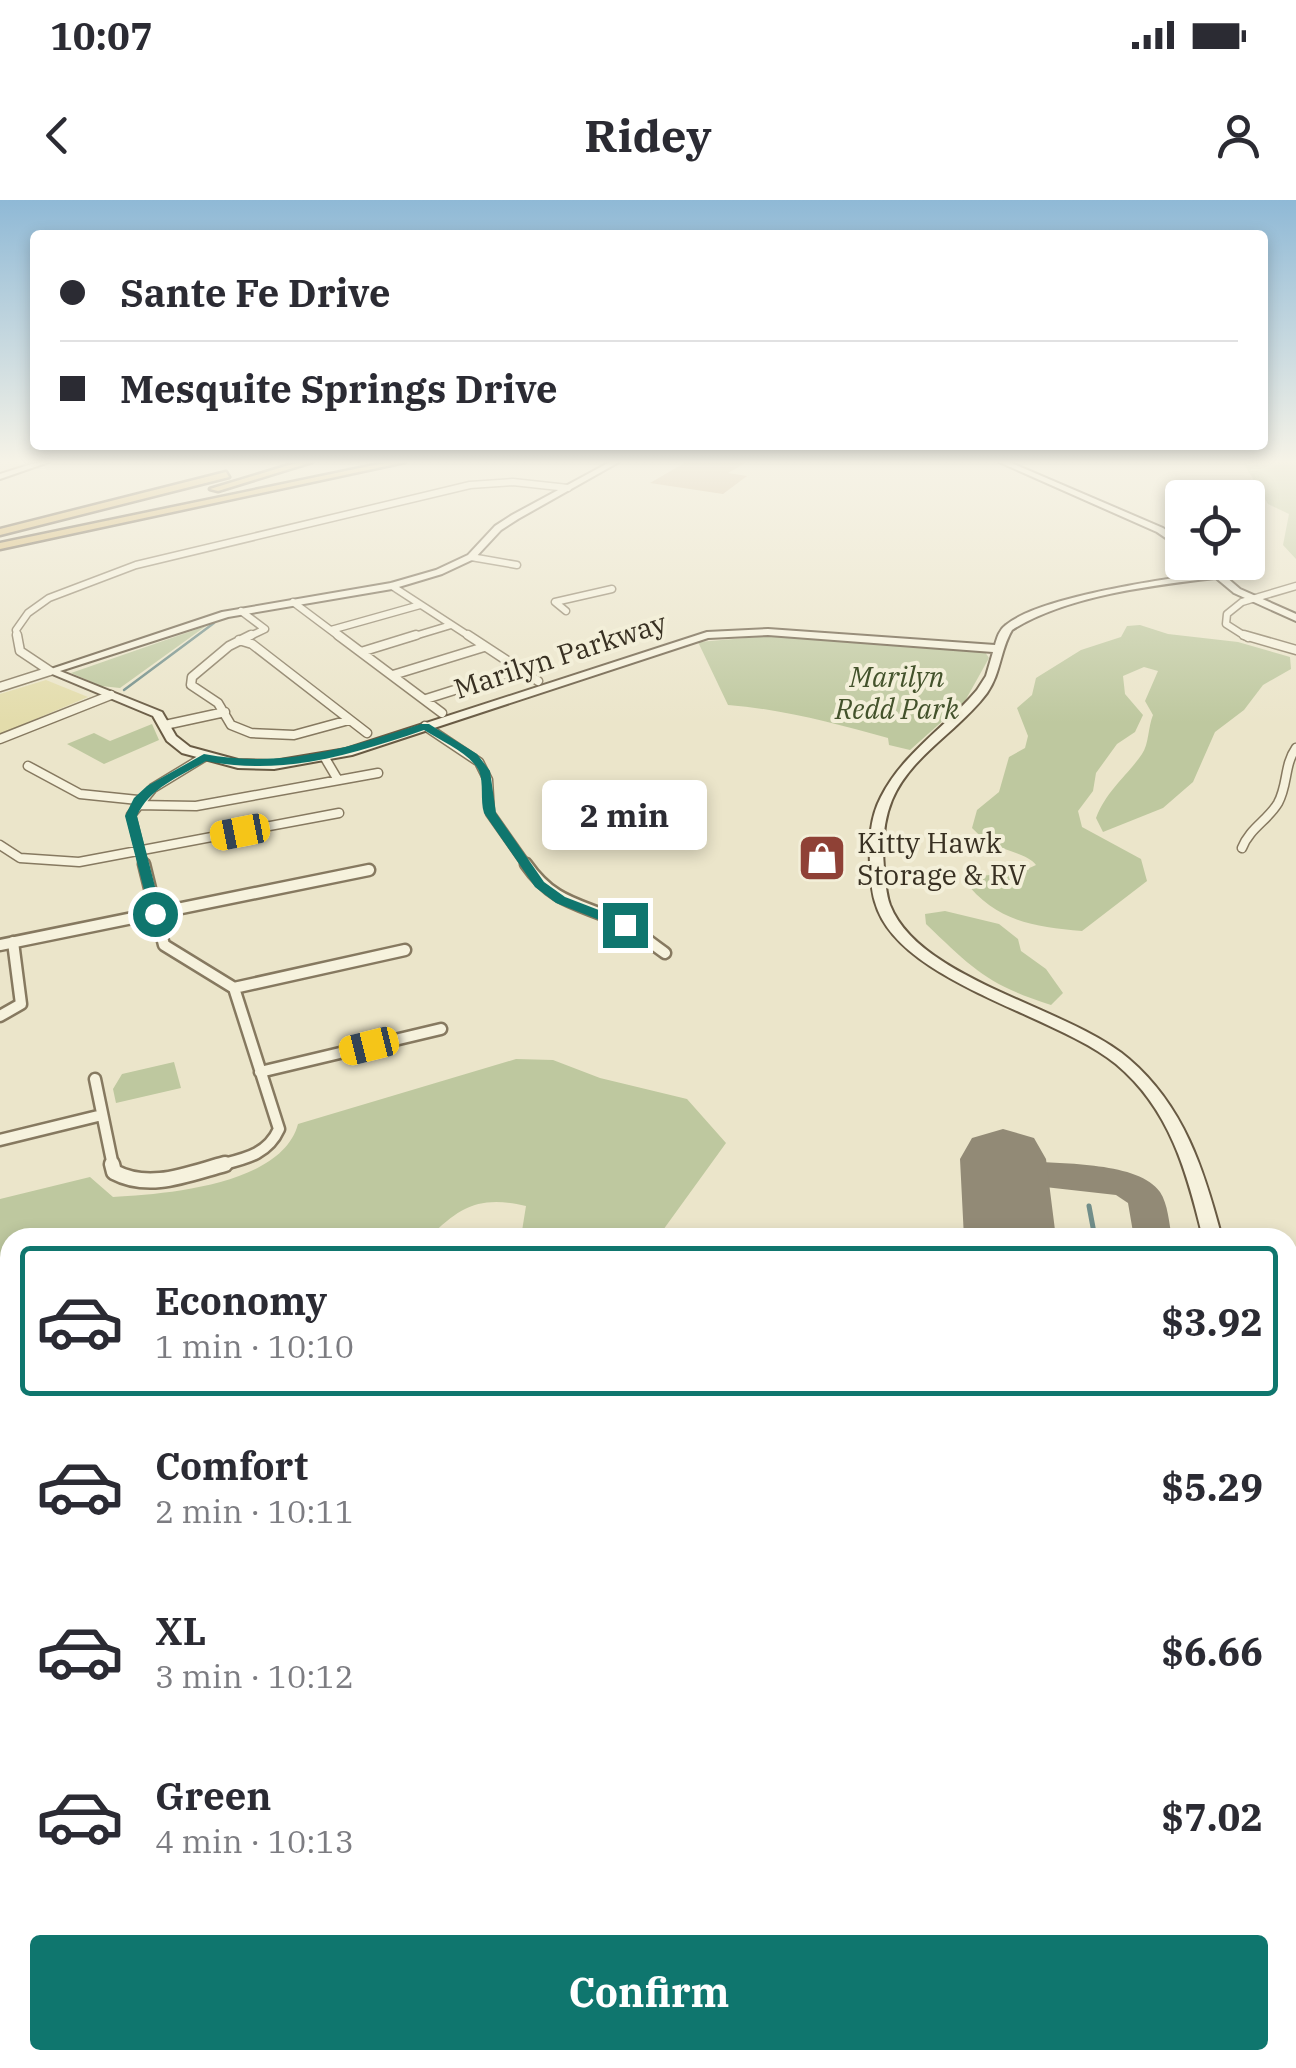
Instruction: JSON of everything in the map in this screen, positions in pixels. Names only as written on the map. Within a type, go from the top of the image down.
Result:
[{"type":"street","points":[[200,549],[70,588],[38,605],[16,630],[20,651],[50,671],[158,714],[171,738],[204,757]]},
{"type":"street","points":[[0,687],[241,610],[392,586],[439,572],[471,557],[478,549]]},
{"type":"street","points":[[471,557],[518,565]]},
{"type":"street","points":[[1176,580],[1020,619],[1002,637],[988,685],[905,768],[886,796],[876,822],[874,844],[883,905],[895,926],[925,954],[968,980],[1082,1034],[1120,1060],[1156,1095],[1180,1128],[1210,1228]]},
{"type":"street","points":[[1230,580],[1296,618]]},
{"type":"street","points":[[392,586],[538,681]]},
{"type":"street","points":[[1296,588],[1258,598],[1227,614],[1226,624],[1248,638],[1296,650]]},
{"type":"street","points":[[566,612],[555,602],[612,590]]},
{"type":"street","points":[[1258,598],[1296,611]]},
{"type":"street","points":[[293,602],[442,713]]},
{"type":"street","points":[[331,630],[420,605]]},
{"type":"street","points":[[241,610],[265,629],[239,640],[189,681],[225,712],[231,725],[270,736],[294,735],[349,720]]},
{"type":"street","points":[[361,652],[451,625]]},
{"type":"street","name":"Marilyn Parkway","points":[[204,757],[274,765],[325,758],[707,635],[768,632],[1000,648]]},
{"type":"street","points":[[239,640],[252,644],[367,733]]},
{"type":"street","points":[[393,675],[484,647]]},
{"type":"street","points":[[426,699],[518,670]]},
{"type":"street","points":[[0,740],[110,695]]},
{"type":"street","points":[[166,725],[225,712]]},
{"type":"street","points":[[425,726],[473,756],[486,773],[490,813],[540,884],[560,900],[625,925],[665,953]]},
{"type":"street","points":[[1242,848],[1244,839],[1280,800],[1284,766],[1294,752]]},
{"type":"street","points":[[95,1079],[114,1172],[130,1181],[156,1182],[258,1154],[273,1143],[278,1129],[234,988],[164,946],[131,816],[137,803],[204,757]]},
{"type":"street","points":[[325,758],[338,780]]},
{"type":"street","points":[[28,766],[80,794],[137,803],[196,806],[378,773]]},
{"type":"street","points":[[0,845],[20,858],[79,862],[339,813]]},
{"type":"street","points":[[0,945],[369,870]]},
{"type":"street","points":[[0,1016],[22,1004],[13,942]]},
{"type":"street","points":[[234,988],[405,950]]},
{"type":"street","points":[[260,1072],[442,1029]]},
{"type":"street","points":[[0,1140],[102,1114]]},
{"type":"green space","points":[[1140,625],[1168,634],[1238,642],[1290,657],[1291,669],[1263,685],[1244,710],[1215,732],[1193,782],[1163,808],[1103,832],[1096,818],[1100,808],[1146,745],[1153,715],[1145,701],[1158,671],[1144,667],[1123,676],[1125,694],[1143,715],[1135,732],[1117,744],[1096,773],[1093,791],[1078,811],[1082,827],[1141,859],[1147,881],[1082,931],[1031,924],[1002,913],[964,880],[1036,865],[990,842],[972,828],[977,810],[999,792],[1009,757],[1025,748],[1028,736],[1017,708],[1032,695],[1036,678],[1081,650],[1121,637],[1127,626]]},
{"type":"green space","points":[[206,626],[120,688],[101,686],[71,673]]},
{"type":"green space","name":"Marilyn Redd Park","points":[[769,636],[985,652],[989,658],[965,701],[910,750],[889,745],[888,738],[829,722],[728,705],[698,642]]},
{"type":"green space","points":[[152,724],[159,740],[104,764],[67,744],[94,733],[110,741]]},
{"type":"green space","points":[[945,911],[999,924],[1018,939],[1021,951],[1046,969],[1063,993],[1051,1005],[982,974],[926,924],[925,914]]},
{"type":"green space","points":[[516,1059],[553,1060],[600,1078],[687,1099],[726,1143],[665,1228],[522,1228],[526,1206],[497,1202],[462,1210],[440,1228],[0,1228],[0,1199],[90,1177],[113,1197],[191,1189],[246,1173],[270,1161],[288,1145],[298,1124]]},
{"type":"green space","points":[[174,1062],[181,1088],[116,1103],[113,1089],[122,1074]]},
{"type":"sand","points":[[46,680],[88,697],[0,734],[0,694]]},
{"type":"waterway","points":[[124,690],[214,623]]},
{"type":"waterway","points":[[1089,1206],[1093,1228]]},
{"type":"taxiway","points":[[1005,1190],[1013,1177],[1027,1173],[1116,1182],[1131,1186],[1145,1198],[1151,1228]]},
{"type":"runway","points":[[1003,1159],[1009,1228]]},
{"type":"place","name":"Kitty Hawk Storage & RV","points":[[822,858]]},
{"type":"route","points":[[155,914],[131,816],[138,800],[151,789],[204,757],[238,764],[302,762],[348,752],[425,726],[473,756],[486,773],[490,813],[540,884],[560,900],[625,925]]}]
